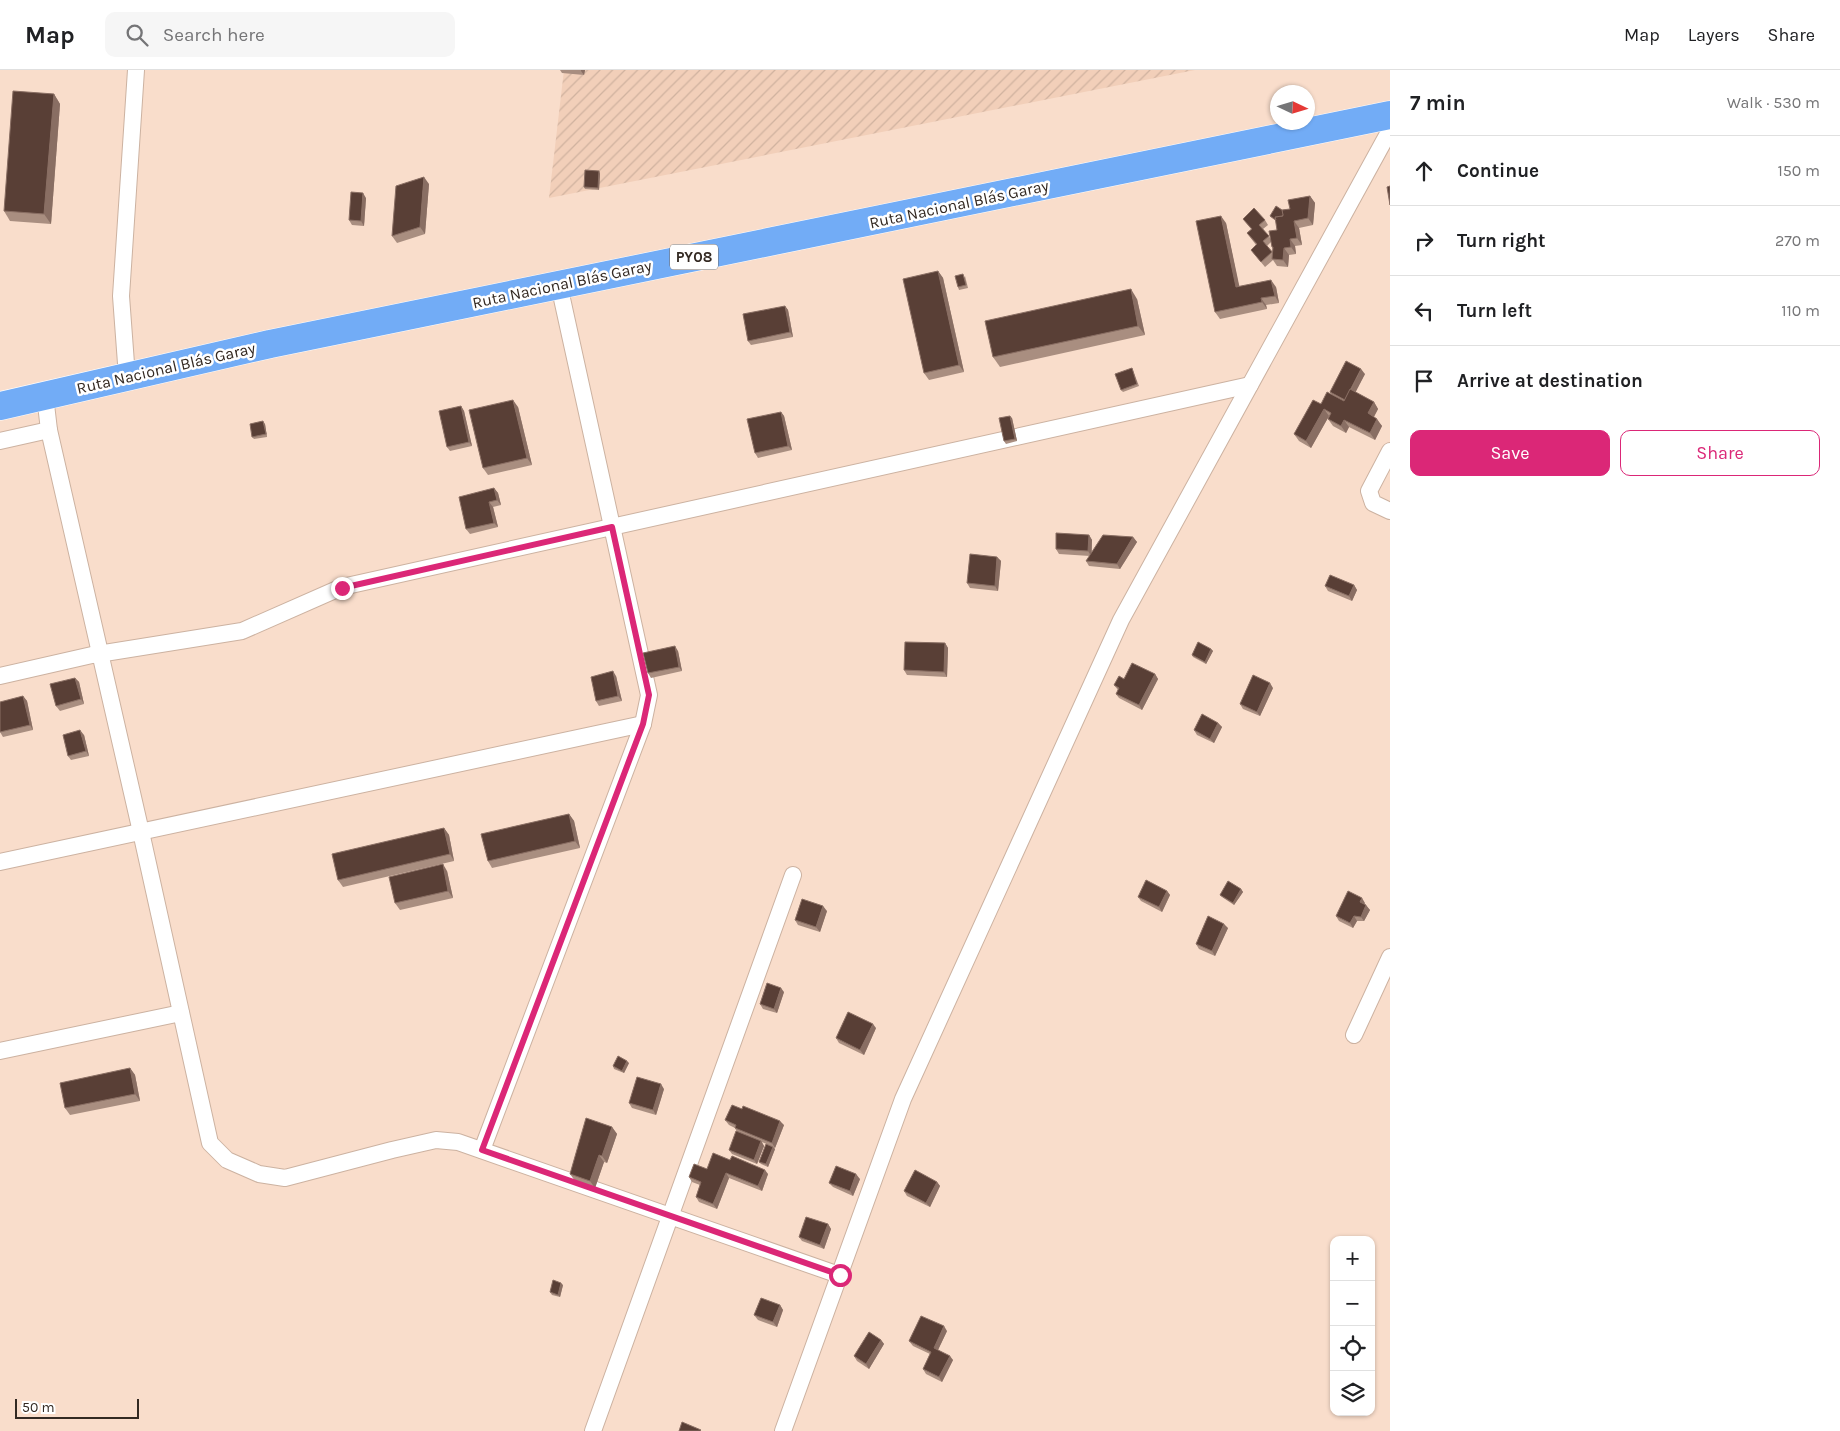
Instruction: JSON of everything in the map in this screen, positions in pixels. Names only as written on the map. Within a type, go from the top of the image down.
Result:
[{"type":"highway","name":"Ruta Nacional Blás Garay","points":[[0,406],[270,344],[1390,115]]},
{"type":"street","points":[[126,377],[121,296],[136,70]]},
{"type":"street","points":[[783,1431],[903,1099],[1121,620],[1390,130]]},
{"type":"street","points":[[482,1150],[643,724],[649,695],[559,285]]},
{"type":"street","points":[[0,676],[101,654],[242,631],[342,588],[1250,386]]},
{"type":"street","points":[[45,396],[49,430],[210,1143],[227,1160],[259,1174],[285,1178],[436,1140],[458,1142],[840,1275]]},
{"type":"street","points":[[0,441],[49,430]]},
{"type":"street","points":[[1390,451],[1369,491],[1373,503],[1390,511]]},
{"type":"street","points":[[0,862],[643,724]]},
{"type":"street","points":[[593,1431],[793,875]]},
{"type":"street","points":[[1354,1035],[1390,957]]},
{"type":"street","points":[[0,1051],[181,1013]]},
{"type":"shaded area","points":[[564,70],[1195,70],[549,198]]},
{"type":"building","points":[[13,91],[54,94],[44,214],[4,211]]},
{"type":"building","points":[[585,170],[599,171],[598,188],[584,187]]},
{"type":"building","points":[[424,177],[420,227],[392,236],[396,186]]},
{"type":"building","points":[[1390,186],[1390,205],[1387,187]]},
{"type":"building","points":[[351,192],[363,193],[361,221],[349,220]]},
{"type":"building","points":[[1310,196],[1308,218],[1294,221],[1297,238],[1290,239],[1291,247],[1284,248],[1283,260],[1272,259],[1273,247],[1269,231],[1277,230],[1275,217],[1283,216],[1282,210],[1290,209],[1288,200]]},
{"type":"building","points":[[1276,206],[1282,210],[1283,215],[1275,217],[1276,220],[1270,216]]},
{"type":"building","points":[[1254,208],[1265,220],[1259,225],[1269,236],[1263,241],[1272,252],[1261,262],[1251,250],[1257,244],[1247,233],[1252,229],[1243,219]]},
{"type":"building","points":[[1221,216],[1236,287],[1271,280],[1275,296],[1261,298],[1262,302],[1215,312],[1196,221]]},
{"type":"building","points":[[938,271],[959,365],[924,373],[903,279]]},
{"type":"building","points":[[963,274],[966,285],[958,287],[955,276]]},
{"type":"building","points":[[1131,289],[1138,326],[993,357],[985,321]]},
{"type":"building","points":[[785,306],[790,332],[748,341],[743,314]]},
{"type":"building","points":[[1346,361],[1361,369],[1345,400],[1330,392]]},
{"type":"building","points":[[1132,368],[1137,384],[1121,390],[1115,374]]},
{"type":"building","points":[[1350,389],[1374,402],[1368,413],[1377,419],[1370,433],[1344,420],[1341,426],[1328,419],[1331,413],[1324,409],[1306,441],[1294,434],[1313,400],[1321,404],[1327,392],[1344,401]]},
{"type":"building","points":[[513,400],[527,458],[483,468],[469,410]]},
{"type":"building","points":[[461,406],[469,442],[447,447],[439,411]]},
{"type":"building","points":[[781,412],[788,446],[755,453],[747,419]]},
{"type":"building","points":[[1010,416],[1015,439],[1004,441],[999,418]]},
{"type":"building","points":[[263,421],[266,434],[252,437],[250,424]]},
{"type":"building","points":[[494,488],[497,500],[489,502],[494,523],[466,529],[459,497]]},
{"type":"building","points":[[1056,533],[1089,535],[1088,551],[1056,549]]},
{"type":"building","points":[[1103,535],[1133,537],[1117,564],[1086,561]]},
{"type":"building","points":[[970,554],[997,557],[995,586],[967,583]]},
{"type":"building","points":[[1330,575],[1354,585],[1349,596],[1325,586]]},
{"type":"building","points":[[905,642],[945,643],[944,672],[904,670]]},
{"type":"building","points":[[1198,642],[1211,649],[1205,662],[1192,655]]},
{"type":"building","points":[[675,646],[679,667],[648,673],[643,653]]},
{"type":"building","points":[[1132,663],[1155,674],[1139,705],[1116,694],[1119,688],[1114,685],[1119,676],[1124,679]]},
{"type":"building","points":[[613,671],[618,696],[596,701],[591,677]]},
{"type":"building","points":[[1253,675],[1270,683],[1257,712],[1240,704]]},
{"type":"building","points":[[75,678],[81,699],[56,706],[50,684]]},
{"type":"building","points":[[23,696],[30,725],[0,732],[0,702]]},
{"type":"building","points":[[1202,714],[1218,723],[1210,739],[1194,730]]},
{"type":"building","points":[[80,730],[86,751],[68,756],[63,735]]},
{"type":"building","points":[[569,814],[575,841],[488,861],[481,834]]},
{"type":"building","points":[[444,828],[450,854],[338,880],[332,854]]},
{"type":"building","points":[[443,864],[448,891],[395,903],[389,877]]},
{"type":"building","points":[[1146,880],[1167,891],[1159,907],[1138,897]]},
{"type":"building","points":[[1228,881],[1241,889],[1233,903],[1220,895]]},
{"type":"building","points":[[1348,891],[1362,898],[1360,902],[1366,905],[1361,917],[1354,916],[1350,923],[1336,916]]},
{"type":"building","points":[[802,899],[823,906],[816,927],[795,920]]},
{"type":"building","points":[[1208,916],[1224,924],[1212,951],[1196,944]]},
{"type":"building","points":[[767,983],[781,988],[774,1009],[760,1004]]},
{"type":"building","points":[[848,1012],[873,1024],[860,1050],[836,1038]]},
{"type":"building","points":[[618,1056],[627,1061],[622,1071],[613,1066]]},
{"type":"building","points":[[130,1068],[135,1094],[65,1108],[60,1083]]},
{"type":"building","points":[[637,1077],[661,1084],[653,1110],[629,1103]]},
{"type":"building","points":[[732,1105],[742,1109],[743,1106],[780,1121],[772,1143],[735,1128],[736,1125],[725,1120]]},
{"type":"building","points":[[586,1118],[612,1127],[602,1156],[599,1155],[590,1181],[570,1174]]},
{"type":"building","points":[[736,1131],[761,1141],[754,1160],[729,1150]]},
{"type":"building","points":[[766,1144],[773,1147],[766,1164],[759,1162]]},
{"type":"building","points":[[713,1153],[730,1160],[732,1156],[765,1170],[758,1186],[726,1173],[713,1204],[696,1197],[701,1182],[689,1177],[694,1164],[707,1169]]},
{"type":"building","points":[[836,1166],[856,1174],[850,1191],[829,1183]]},
{"type":"building","points":[[915,1170],[937,1182],[926,1203],[904,1191]]},
{"type":"building","points":[[806,1217],[828,1224],[820,1245],[799,1237]]},
{"type":"building","points":[[553,1280],[561,1283],[558,1295],[550,1292]]},
{"type":"building","points":[[761,1298],[780,1305],[773,1322],[754,1315]]},
{"type":"building","points":[[921,1316],[944,1326],[934,1348],[950,1356],[939,1377],[923,1369],[931,1352],[909,1341]]},
{"type":"building","points":[[869,1332],[881,1340],[866,1364],[854,1356]]},
{"type":"building","points":[[682,1422],[701,1430],[679,1431]]},
{"type":"route","points":[[342,588],[612,527],[649,695],[643,724],[482,1150],[840,1275]]}]
